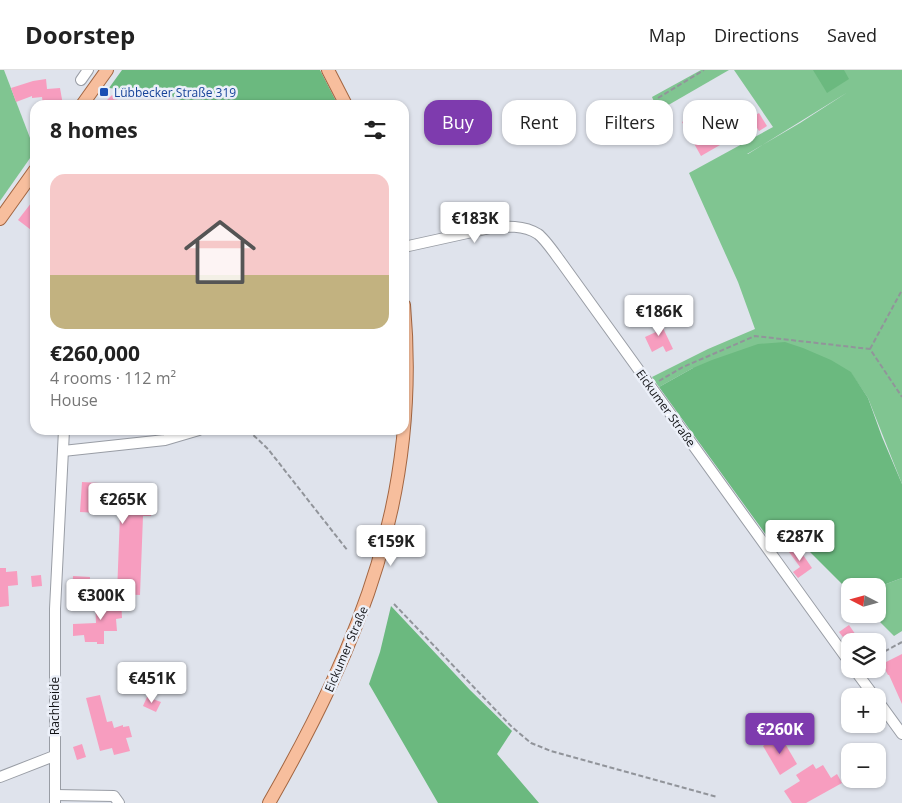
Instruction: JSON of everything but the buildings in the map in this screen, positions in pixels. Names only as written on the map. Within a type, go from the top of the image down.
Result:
[{"type":"main road","points":[[86,100],[107,70]]},
{"type":"main road","points":[[328,70],[343,100]]},
{"type":"main road","points":[[0,219],[30,177]]},
{"type":"main road","name":"Eickumer Straße","points":[[269,803],[319,712],[364,608],[381,556],[394,502],[404,435]]},
{"type":"street","points":[[81,80],[88,70]]},
{"type":"street","name":"Eickumer Straße","points":[[409,246],[504,226],[518,227],[538,234],[561,262],[841,650]]},
{"type":"street","name":"Rachheide","points":[[55,799],[55,609],[64,435]]},
{"type":"street","points":[[63,451],[175,438],[184,435]]},
{"type":"street","points":[[886,712],[902,734]]},
{"type":"street","points":[[0,777],[54,756]]},
{"type":"street","points":[[55,799],[114,796],[119,803]]},
{"type":"path","points":[[658,98],[704,70]]},
{"type":"path","points":[[870,349],[902,290]]},
{"type":"path","points":[[650,385],[684,366],[755,336],[870,349],[902,397]]},
{"type":"path","points":[[253,435],[268,449],[348,551]]},
{"type":"path","points":[[394,604],[512,728],[532,744],[717,797]]},
{"type":"path","points":[[886,651],[902,642]]},
{"type":"green space","points":[[0,70],[4,70],[30,138],[30,158],[0,201]]},
{"type":"green space","points":[[122,70],[320,70],[335,100],[180,100],[169,95],[109,88]]},
{"type":"green space","points":[[701,70],[729,70],[673,102],[673,100],[653,100],[652,97]]},
{"type":"green space","points":[[734,70],[902,70],[902,484],[868,398],[851,373],[693,368],[659,387],[652,377],[708,349],[755,329],[738,282],[689,173],[740,145],[757,145],[757,136],[773,127],[757,104],[757,100],[755,100]],"holes":[[[848,92],[800,123],[765,144]]]},
{"type":"green space","points":[[813,70],[844,70],[849,79],[827,93]]},
{"type":"green space","points":[[785,342],[831,360],[851,372],[868,398],[902,484],[902,578],[886,584],[886,578],[841,578],[841,583],[789,531],[769,539],[659,387],[693,368],[758,344]]},
{"type":"green space","points":[[902,578],[902,631],[894,636],[881,623],[886,623],[886,584]]},
{"type":"green space","points":[[391,606],[470,690],[512,731],[497,754],[539,803],[438,803],[369,684],[380,652]]},
{"type":"place","name":"Lübbecker Straße 319","points":[[104,92]]}]
